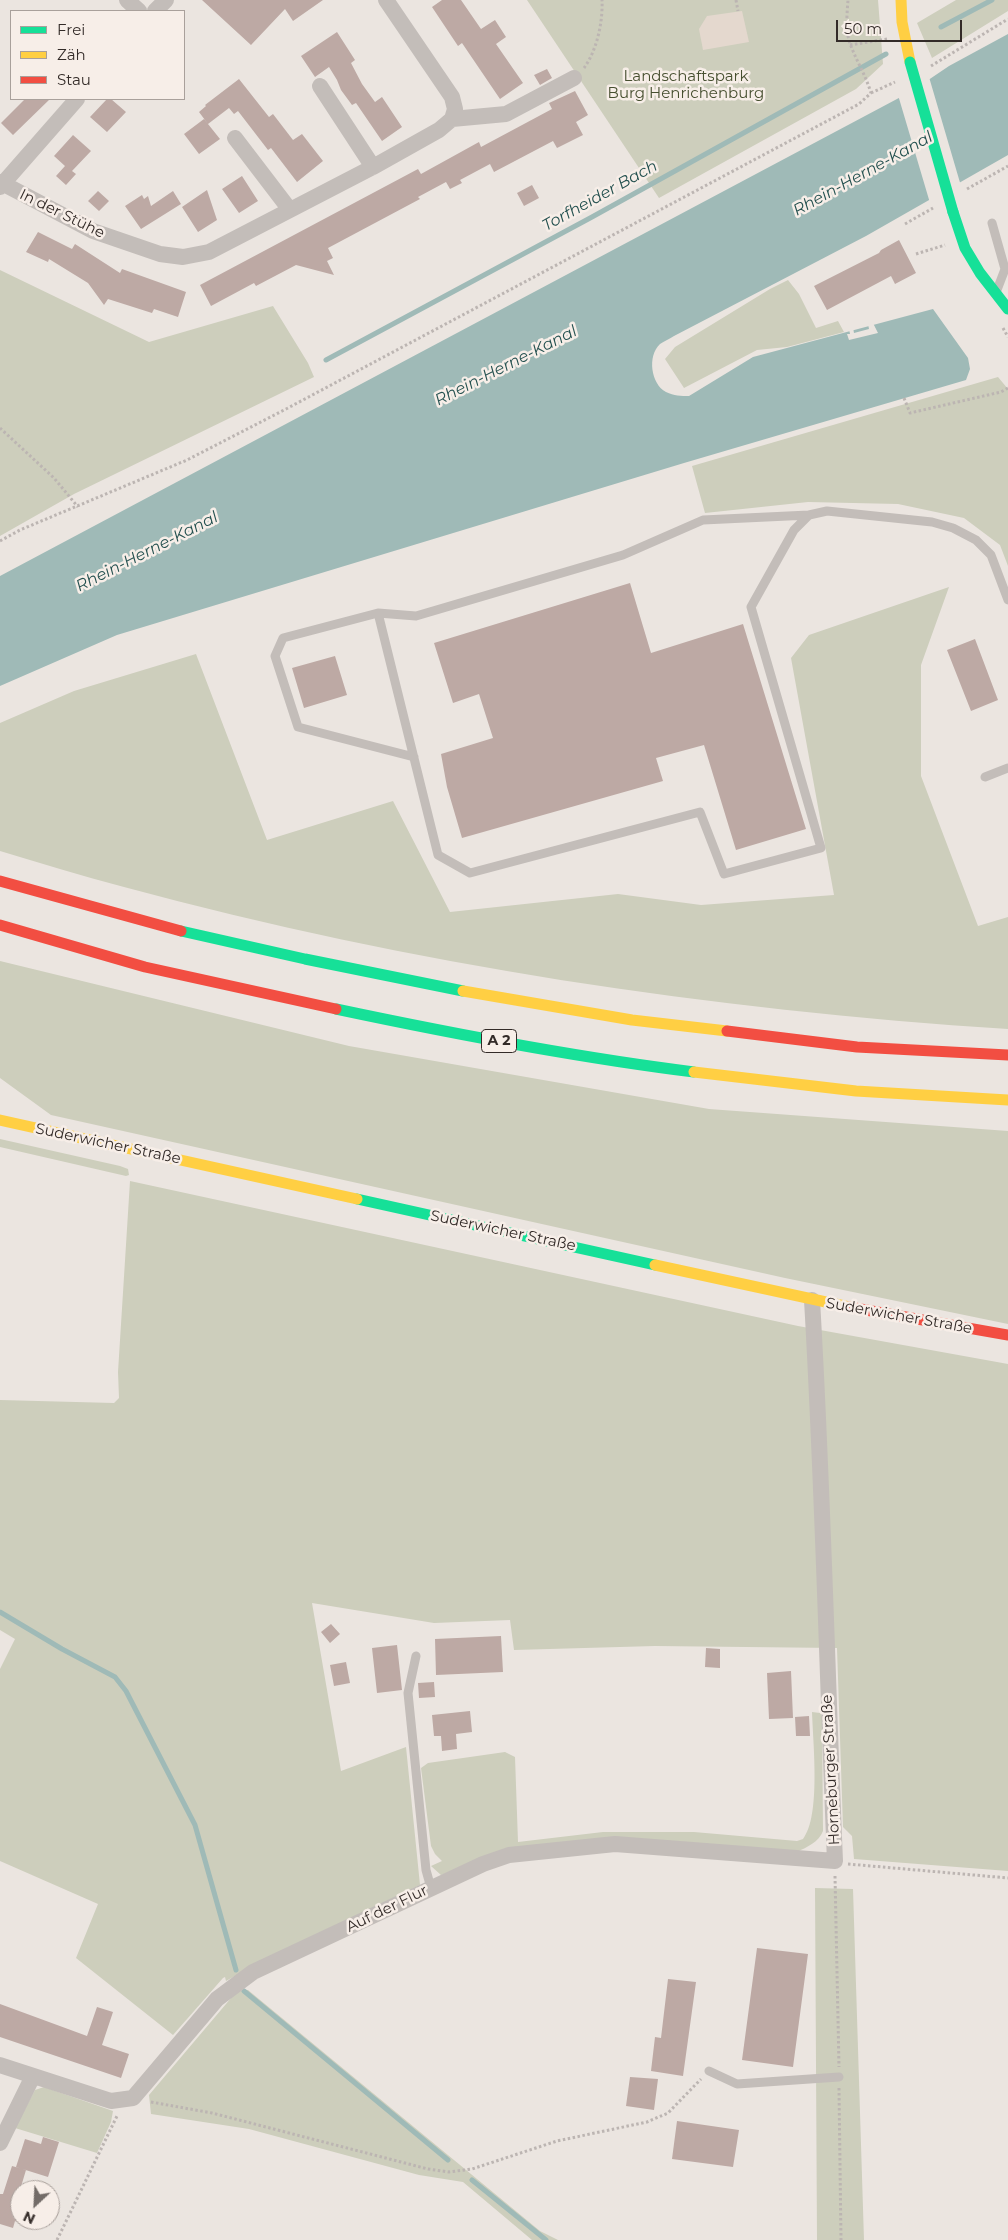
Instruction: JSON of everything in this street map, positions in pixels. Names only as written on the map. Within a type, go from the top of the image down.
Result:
[{"type":"main road","points":[[901,0],[902,22],[910,62],[965,248],[980,273],[1008,308]]},
{"type":"main road","points":[[0,881],[151,924],[305,959],[477,993],[632,1020],[857,1047],[1008,1055]]},
{"type":"main road","name":"A 2","points":[[0,925],[145,966],[396,1022],[629,1064],[856,1091],[1008,1100]]},
{"type":"main road","name":"Suderwicher Straße","points":[[0,1120],[812,1300],[1008,1335]]},
{"type":"street","points":[[127,0],[138,10]]},
{"type":"street","points":[[156,10],[166,0]]},
{"type":"street","points":[[386,0],[452,97],[455,109],[452,119],[506,114],[574,78]]},
{"type":"street","points":[[320,86],[373,167]]},
{"type":"street","points":[[0,184],[75,100]]},
{"type":"street","name":"In der Stühe","points":[[0,184],[93,231],[160,254],[184,256],[209,252],[373,167],[438,130],[452,119]]},
{"type":"street","points":[[235,138],[290,210]]},
{"type":"street","name":"Horneburger Straße","points":[[812,1300],[819,1420],[835,1861]]},
{"type":"street","name":"Auf der Flur","points":[[128,2099],[217,1999],[253,1972],[483,1864],[509,1855],[616,1844],[835,1861]]},
{"type":"street","points":[[0,2065],[111,2101],[128,2099]]},
{"type":"street","points":[[0,2143],[34,2076]]},
{"type":"lane","points":[[992,223],[1005,269],[996,292]]},
{"type":"lane","points":[[414,757],[298,727],[274,656],[283,638],[378,613],[416,616],[623,555],[702,520],[809,516],[828,511],[932,522],[953,528],[976,540],[992,555],[1008,600]]},
{"type":"lane","points":[[378,613],[438,856],[470,873],[700,812],[724,874],[821,848],[751,607],[794,530],[809,516]]},
{"type":"lane","points":[[986,777],[1008,768]]},
{"type":"lane","points":[[416,1656],[408,1693],[426,1870],[431,1888]]},
{"type":"lane","points":[[709,2071],[737,2084],[839,2077]]},
{"type":"path","points":[[574,78],[582,71],[591,58],[602,0]]},
{"type":"path","points":[[736,0],[738,11]]},
{"type":"path","points":[[848,0],[846,19],[850,45],[864,73],[871,93]]},
{"type":"path","points":[[928,67],[1008,19]]},
{"type":"path","points":[[850,45],[890,38]]},
{"type":"path","points":[[0,541],[20,530],[187,460],[859,104],[871,93],[904,78]]},
{"type":"path","points":[[916,254],[941,246]]},
{"type":"path","points":[[904,398],[910,413],[1001,392],[1008,388]]},
{"type":"path","points":[[0,428],[54,478],[78,507]]},
{"type":"path","points":[[835,1861],[855,1865],[1008,1878]]},
{"type":"path","name":"Horneburger Straße","points":[[835,1861],[841,2240]]},
{"type":"path","points":[[57,2240],[128,2099],[212,2113],[428,2169],[449,2172],[472,2169],[558,2141],[647,2122],[668,2113],[709,2071]]},
{"type":"green space","name":"Landschaftspark Burg Henrichenburg","points":[[527,0],[878,0],[883,64],[856,89],[659,198]]},
{"type":"green space","points":[[956,0],[1008,0],[1008,11],[932,58],[917,23]]},
{"type":"green space","points":[[0,270],[149,342],[273,306],[308,363],[314,377],[74,494],[0,536]]},
{"type":"green space","points":[[788,280],[799,294],[816,328],[838,321],[844,332],[787,347],[757,350],[684,388],[665,359],[675,347]]},
{"type":"green space","points":[[998,377],[1008,389],[1008,566],[1000,545],[964,518],[898,504],[808,502],[705,513],[692,466]]},
{"type":"green space","points":[[949,587],[921,665],[921,776],[978,926],[1008,917],[1008,1029],[896,1021],[785,1010],[562,980],[452,961],[232,915],[108,883],[0,851],[0,723],[74,691],[196,654],[267,840],[393,801],[450,912],[618,894],[701,905],[834,895],[791,658],[809,635]]},
{"type":"green space","points":[[0,961],[349,1046],[709,1109],[1008,1131],[1008,1324],[785,1278],[51,1115],[0,1078]]},
{"type":"green space","points":[[0,1139],[120,1166],[128,1169],[129,1175],[126,1176],[0,1147]]},
{"type":"green space","points":[[130,1181],[798,1326],[1008,1364],[1008,1871],[854,1859],[852,1836],[843,1827],[837,1648],[655,1646],[514,1650],[510,1620],[434,1623],[312,1603],[341,1771],[406,1747],[420,1885],[226,1981],[225,1977],[223,1978],[173,2035],[76,1958],[98,1904],[0,1861],[0,1669],[15,1639],[0,1630],[0,1400],[114,1403],[119,1398],[118,1372]]},
{"type":"green space","points":[[812,1712],[820,1713],[822,1716],[823,1831],[816,1841],[797,1852],[617,1840],[441,1875],[431,1866],[442,1861],[435,1854],[431,1846],[421,1768],[428,1763],[505,1752],[515,1757],[518,1842],[603,1832],[694,1832],[797,1841],[803,1839],[809,1828],[814,1797]]},
{"type":"green space","points":[[815,1888],[853,1889],[864,2240],[817,2240]]},
{"type":"green space","points":[[248,1990],[540,2231],[558,2240],[532,2240],[463,2182],[419,2175],[249,2129],[151,2114],[149,2095],[237,1991]]},
{"type":"green space","points":[[44,2087],[113,2111],[111,2122],[97,2153],[15,2128],[35,2090]]},
{"type":"shaded area","points":[[742,11],[749,42],[703,50],[699,29],[707,16]]},
{"type":"water","name":"Rhein-Herne-Kanal","points":[[1008,34],[1008,155],[866,236],[663,342],[656,349],[652,362],[654,376],[661,388],[672,394],[689,396],[753,357],[933,309],[968,358],[970,369],[966,380],[684,463],[117,635],[0,686],[0,576],[912,91],[949,66]]},
{"type":"pier","points":[[929,77],[961,186],[930,203],[898,95]]},
{"type":"pier","points":[[873,323],[878,333],[849,340],[847,334],[850,334],[849,329],[853,328],[854,333],[869,329],[868,324]]},
{"type":"building","points":[[202,0],[323,0],[293,21],[285,9],[251,45]]},
{"type":"building","points":[[442,0],[461,0],[481,29],[495,20],[506,37],[496,44],[523,83],[500,99],[462,43],[458,46],[432,7]]},
{"type":"building","points":[[337,32],[355,60],[351,63],[362,84],[375,102],[382,97],[402,127],[382,141],[356,103],[352,105],[341,90],[329,67],[315,77],[301,56]]},
{"type":"building","points":[[547,69],[552,78],[540,85],[534,75]]},
{"type":"building","points":[[239,79],[269,117],[273,114],[293,140],[302,134],[323,161],[297,182],[271,148],[268,150],[238,111],[234,114],[229,108],[208,124],[199,112],[205,105]]},
{"type":"building","points":[[575,91],[588,115],[576,122],[583,135],[557,148],[553,141],[494,172],[490,164],[460,180],[462,183],[450,189],[446,182],[418,197],[420,199],[328,248],[333,258],[327,261],[334,275],[296,265],[256,286],[254,283],[211,306],[200,285],[418,169],[421,174],[479,142],[481,147],[552,109],[549,103]]},
{"type":"building","points":[[24,100],[49,100],[13,135],[1,123]]},
{"type":"building","points":[[106,100],[112,100],[126,112],[107,132],[90,117]]},
{"type":"building","points":[[204,119],[220,139],[199,154],[184,134]]},
{"type":"building","points":[[73,135],[91,151],[72,171],[76,174],[66,185],[56,176],[65,166],[54,156]]},
{"type":"building","points":[[242,176],[258,201],[239,213],[222,189]]},
{"type":"building","points":[[532,185],[539,198],[524,206],[517,193]]},
{"type":"building","points":[[207,190],[217,220],[198,232],[182,207]]},
{"type":"building","points":[[98,191],[109,201],[99,211],[88,201]]},
{"type":"building","points":[[173,191],[181,204],[141,229],[125,206],[142,195],[144,199],[148,196],[151,206]]},
{"type":"building","points":[[38,232],[72,249],[75,244],[120,273],[122,269],[186,292],[178,317],[154,309],[152,313],[108,299],[104,305],[88,283],[49,259],[48,262],[26,252]]},
{"type":"building","points":[[899,240],[916,273],[895,284],[891,276],[827,310],[814,286],[879,253]]},
{"type":"building","points":[[630,583],[651,653],[743,624],[806,829],[736,850],[704,745],[656,758],[663,781],[462,838],[447,787],[441,754],[493,738],[479,694],[453,703],[434,643]]},
{"type":"building","points":[[975,639],[998,700],[971,711],[947,650]]},
{"type":"building","points":[[335,656],[347,695],[304,708],[292,668]]},
{"type":"building","points":[[331,1624],[340,1634],[330,1643],[321,1632]]},
{"type":"building","points":[[501,1636],[503,1672],[436,1675],[435,1639]]},
{"type":"building","points":[[397,1645],[402,1690],[377,1693],[372,1648]]},
{"type":"building","points":[[706,1648],[720,1649],[720,1668],[705,1667]]},
{"type":"building","points":[[346,1662],[350,1683],[334,1686],[330,1665]]},
{"type":"building","points":[[791,1671],[793,1718],[769,1719],[767,1673]]},
{"type":"building","points":[[434,1682],[435,1697],[419,1698],[418,1683]]},
{"type":"building","points":[[470,1711],[472,1732],[456,1734],[457,1749],[442,1751],[441,1736],[434,1736],[432,1715]]},
{"type":"building","points":[[809,1716],[810,1736],[796,1736],[795,1717]]},
{"type":"building","points":[[757,1948],[808,1954],[793,2067],[742,2060]]},
{"type":"building","points":[[668,1979],[696,1982],[683,2076],[651,2071],[655,2037],[661,2038]]},
{"type":"building","points":[[0,2004],[87,2036],[97,2007],[113,2012],[102,2045],[129,2054],[121,2078],[0,2037]]},
{"type":"building","points":[[630,2077],[658,2079],[654,2110],[626,2106]]},
{"type":"building","points":[[677,2121],[739,2130],[733,2167],[672,2159]]},
{"type":"building","points":[[43,2137],[59,2142],[48,2177],[16,2167],[25,2139],[41,2144]]},
{"type":"building","points":[[12,2166],[26,2170],[23,2180],[10,2180],[10,2227],[0,2224],[0,2194],[3,2194]]},
{"type":"waterway","name":"Torfheider Bach","points":[[941,27],[992,0]]},
{"type":"waterway","name":"Torfheider Bach","points":[[326,360],[592,217],[886,54]]},
{"type":"waterway","points":[[0,1612],[62,1649],[115,1677],[126,1691],[195,1825],[236,1970]]},
{"type":"waterway","points":[[244,1991],[448,2160]]},
{"type":"waterway","points":[[472,2180],[546,2240]]},
{"type":"traffic: fast","points":[[910,62],[953,212]]},
{"type":"traffic: fast","points":[[953,212],[965,248],[980,273],[1008,309]]},
{"type":"traffic: fast","points":[[181,931],[305,959],[463,991]]},
{"type":"traffic: fast","points":[[336,1009],[514,1044],[694,1072]]},
{"type":"traffic: fast","points":[[357,1199],[655,1265]]},
{"type":"traffic: slow","points":[[901,0],[902,22],[910,62]]},
{"type":"traffic: slow","points":[[463,991],[632,1020],[727,1031]]},
{"type":"traffic: slow","points":[[694,1072],[856,1091],[1008,1100]]},
{"type":"traffic: slow","points":[[0,1120],[357,1199]]},
{"type":"traffic: slow","points":[[655,1265],[849,1307]]},
{"type":"traffic: jam","points":[[0,881],[181,931]]},
{"type":"traffic: jam","points":[[0,925],[145,967],[336,1009]]},
{"type":"traffic: jam","points":[[727,1031],[857,1047],[1008,1055]]},
{"type":"traffic: jam","points":[[849,1307],[1008,1335]]}]
